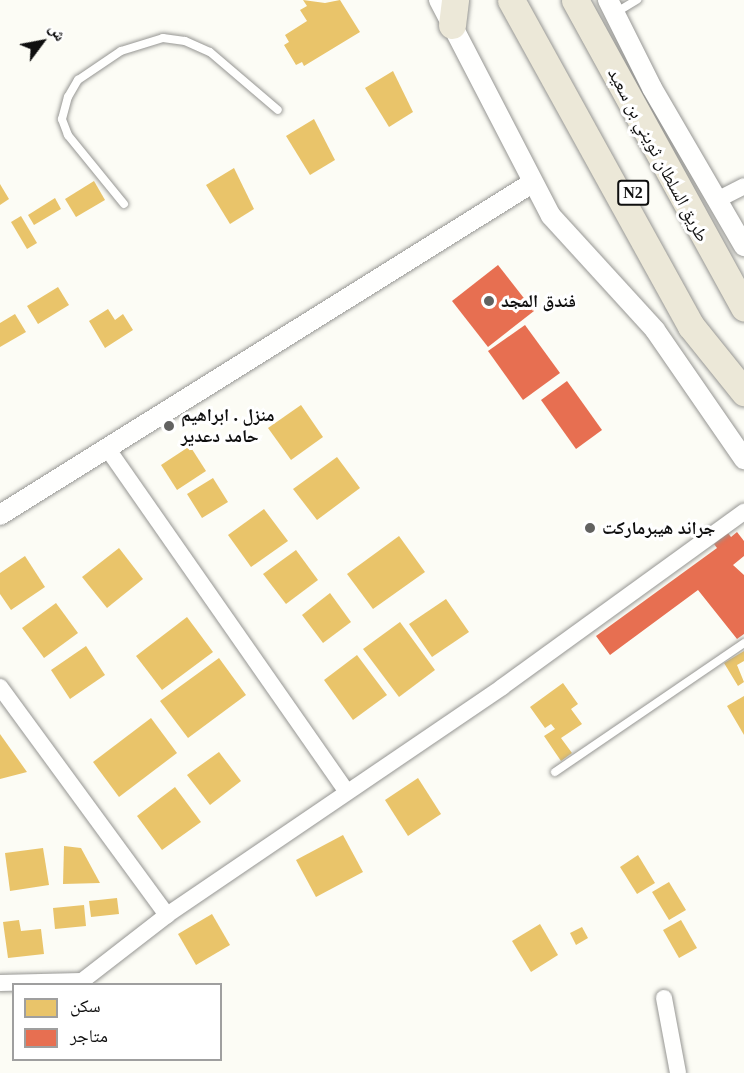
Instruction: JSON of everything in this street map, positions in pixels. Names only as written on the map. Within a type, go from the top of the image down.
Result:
[{"type":"highway","points":[[511,0],[691,326],[744,392]]},
{"type":"highway","name":"طريق السلطان ثويني بن سعيد","points":[[530,0],[619,170],[744,380]]},
{"type":"highway","name":"طريق السلطان ثويني بن سعيد","points":[[575,0],[744,308]]},
{"type":"street","points":[[439,0],[453,12],[532,183],[576,245],[655,330],[744,459]]},
{"type":"street","points":[[612,6],[652,88],[717,200],[736,218],[744,246]]},
{"type":"street","points":[[0,515],[532,183]]},
{"type":"street","points":[[717,200],[744,186]]},
{"type":"street","points":[[107,448],[346,790]]},
{"type":"street","points":[[0,983],[82,981],[167,915],[346,790],[502,687],[744,512]]},
{"type":"street","points":[[0,687],[167,915]]},
{"type":"street","points":[[664,998],[678,1073]]},
{"type":"lane","points":[[612,6],[637,0]]},
{"type":"lane","points":[[124,204],[68,135],[62,119],[68,97],[78,80],[121,51],[138,42],[163,38],[185,41],[210,52],[278,110]]},
{"type":"lane","points":[[555,772],[744,643]]},
{"type":"building: سكن","points":[[303,0],[325,3],[340,0],[360,32],[304,66],[302,62],[296,65],[284,45],[289,42],[285,35],[307,21],[300,10],[307,6]]},
{"type":"building: سكن","points":[[393,71],[413,112],[389,127],[365,88]]},
{"type":"building: سكن","points":[[314,119],[335,160],[310,175],[286,136]]},
{"type":"building: سكن","points":[[234,168],[254,209],[230,224],[206,185]]},
{"type":"building: سكن","points":[[94,181],[105,200],[76,217],[65,199]]},
{"type":"building: سكن","points":[[0,184],[9,199],[0,205]]},
{"type":"building: سكن","points":[[55,198],[61,209],[34,225],[28,215]]},
{"type":"building: سكن","points":[[21,216],[37,243],[27,249],[11,222]]},
{"type":"building: سكن","points":[[58,287],[69,305],[38,324],[27,306]]},
{"type":"building: سكن","points":[[108,309],[115,320],[123,314],[133,330],[105,348],[89,321]]},
{"type":"building: سكن","points":[[15,314],[26,332],[0,347],[0,323]]},
{"type":"building: سكن","points":[[301,405],[323,437],[291,460],[268,428]]},
{"type":"building: سكن","points":[[190,446],[206,471],[177,490],[161,465]]},
{"type":"building: سكن","points":[[337,457],[360,488],[317,520],[293,489]]},
{"type":"building: سكن","points":[[213,478],[228,502],[202,518],[187,494]]},
{"type":"building: سكن","points":[[264,509],[288,541],[251,567],[228,535]]},
{"type":"building: سكن","points":[[399,536],[425,572],[373,609],[347,574]]},
{"type":"building: سكن","points":[[119,548],[143,579],[107,608],[82,577]]},
{"type":"building: سكن","points":[[296,550],[318,580],[286,604],[263,574]]},
{"type":"building: سكن","points":[[25,556],[45,587],[11,610],[0,594],[0,573]]},
{"type":"building: سكن","points":[[330,593],[351,622],[323,643],[302,615]]},
{"type":"building: سكن","points":[[446,599],[469,632],[432,657],[409,624]]},
{"type":"building: سكن","points":[[56,603],[78,633],[44,658],[22,628]]},
{"type":"building: سكن","points":[[187,617],[213,652],[162,690],[136,656]]},
{"type":"building: سكن","points":[[400,622],[435,670],[399,697],[363,649]]},
{"type":"building: سكن","points":[[86,646],[105,675],[70,699],[51,670]]},
{"type":"building: سكن","points":[[744,651],[744,661],[737,665],[744,682],[738,686],[724,663]]},
{"type":"building: سكن","points":[[357,655],[387,695],[353,720],[324,680]]},
{"type":"building: سكن","points":[[219,658],[246,695],[188,738],[160,701]]},
{"type":"building: سكن","points":[[563,683],[578,704],[571,709],[582,724],[561,738],[572,753],[561,761],[544,736],[555,729],[551,724],[545,728],[530,707]]},
{"type":"building: سكن","points":[[744,696],[744,735],[727,706]]},
{"type":"building: سكن","points":[[151,718],[177,753],[119,797],[93,762]]},
{"type":"building: سكن","points":[[0,734],[27,772],[0,779]]},
{"type":"building: سكن","points":[[219,752],[241,781],[210,805],[187,775]]},
{"type":"building: سكن","points":[[418,778],[441,814],[408,836],[385,800]]},
{"type":"building: سكن","points":[[175,787],[201,822],[162,850],[137,816]]},
{"type":"building: سكن","points":[[343,835],[363,872],[316,897],[296,860]]},
{"type":"building: سكن","points":[[64,846],[81,848],[100,883],[63,884]]},
{"type":"building: سكن","points":[[43,848],[49,885],[10,891],[5,853]]},
{"type":"building: سكن","points":[[638,855],[655,883],[637,894],[620,867]]},
{"type":"building: سكن","points":[[669,882],[686,910],[669,920],[652,892]]},
{"type":"building: سكن","points":[[117,898],[119,914],[91,917],[89,901]]},
{"type":"building: سكن","points":[[84,905],[86,926],[55,929],[53,908]]},
{"type":"building: سكن","points":[[212,914],[230,945],[196,965],[178,934]]},
{"type":"building: سكن","points":[[19,920],[21,931],[41,929],[44,954],[8,958],[3,922]]},
{"type":"building: سكن","points":[[681,920],[697,948],[679,958],[663,930]]},
{"type":"building: سكن","points":[[540,924],[558,955],[531,972],[512,941]]},
{"type":"building: سكن","points":[[582,927],[588,938],[576,945],[570,933]]},
{"type":"building: متاجر","points":[[498,265],[534,311],[488,347],[452,301]]},
{"type":"building: متاجر","points":[[525,325],[560,373],[523,400],[488,351]]},
{"type":"building: متاجر","points":[[567,381],[602,430],[576,449],[541,400]]},
{"type":"building: متاجر","points":[[737,532],[744,541],[744,556],[733,565],[744,575],[744,634],[737,639],[698,590],[610,655],[596,636],[717,548],[714,544],[728,533],[731,537]]},
{"type":"place","name":"فندق المجد","points":[[489,301]]},
{"type":"place","name":"منزل . ابراهيم حامد دعدير","points":[[169,426]]},
{"type":"place","name":"جراند ه‍يبرماركت","points":[[590,528]]}]
